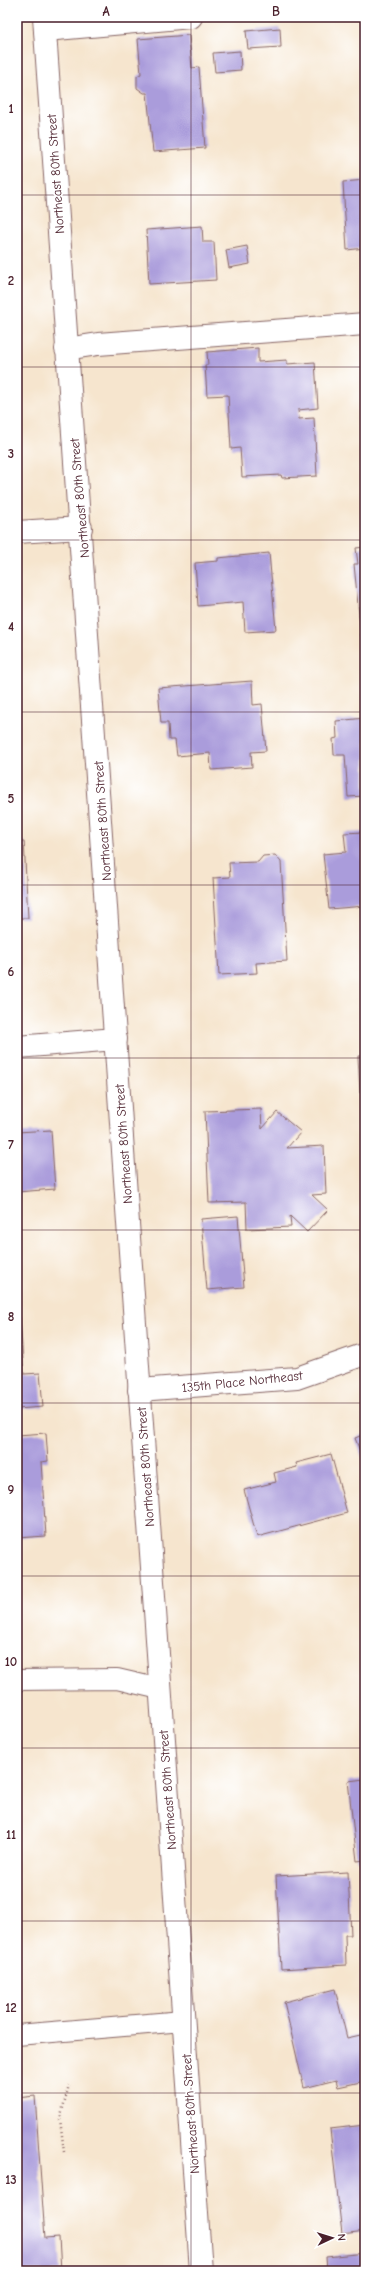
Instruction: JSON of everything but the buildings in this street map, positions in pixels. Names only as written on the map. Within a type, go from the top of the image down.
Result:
[{"type":"street","points":[[45,23],[191,17]]},
{"type":"street","name":"Northeast 80th Street","points":[[45,23],[66,349],[81,528],[139,1390],[201,2271]]},
{"type":"street","points":[[66,349],[98,344],[365,324]]},
{"type":"street","points":[[17,532],[81,528]]},
{"type":"street","points":[[17,1047],[116,1039]]},
{"type":"street","name":"135th Place Northeast","points":[[139,1390],[297,1378],[365,1354]]},
{"type":"lane","points":[[17,1680],[116,1679],[160,1689]]},
{"type":"lane","points":[[17,2035],[183,2020]]},
{"type":"path","points":[[64,2152],[60,2118],[69,2085]]}]
